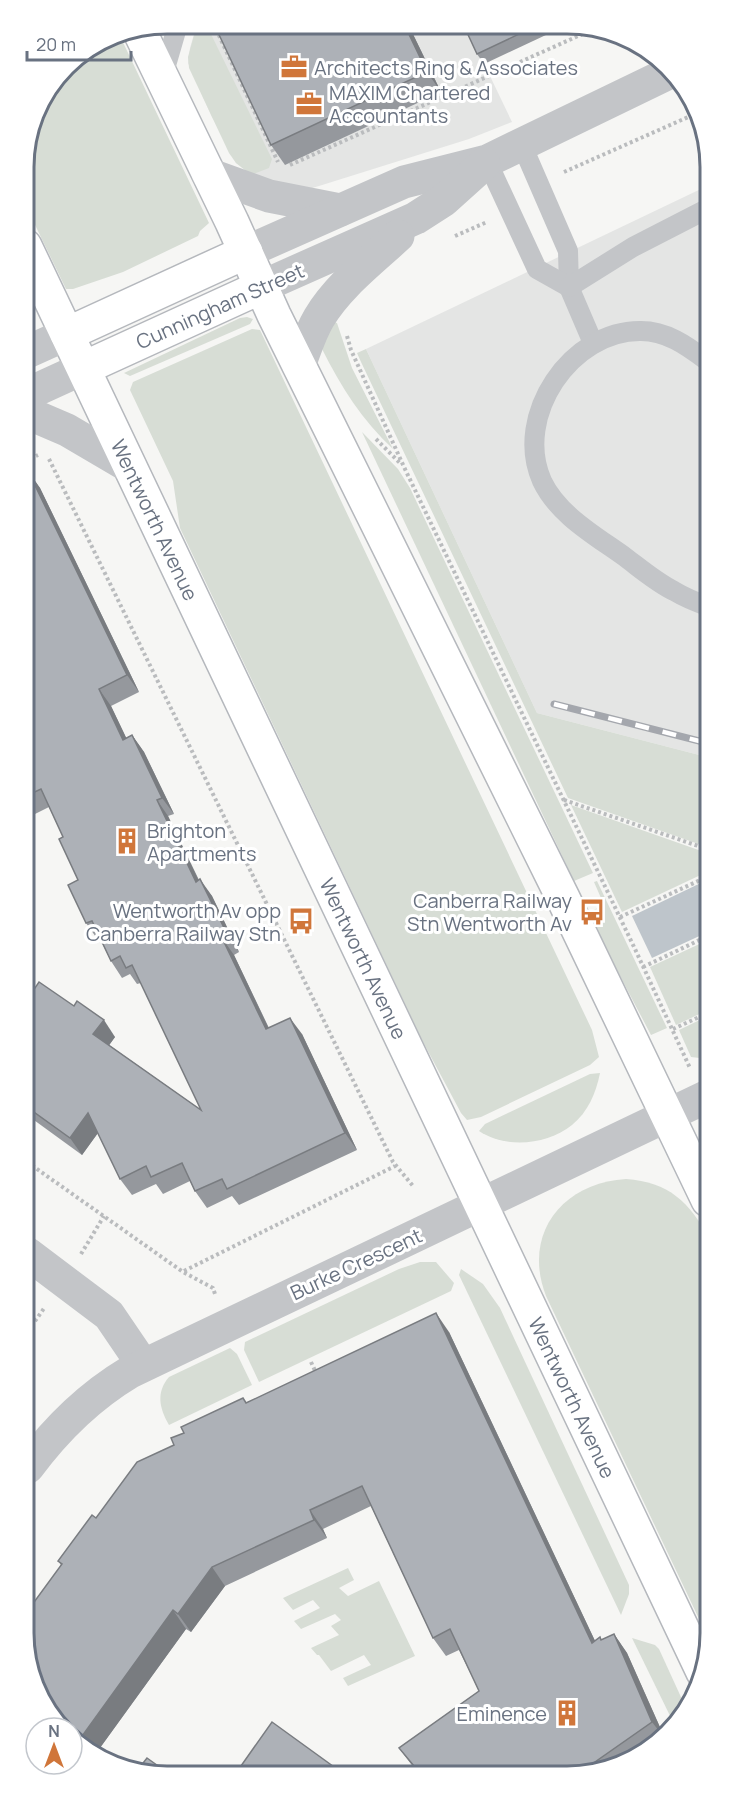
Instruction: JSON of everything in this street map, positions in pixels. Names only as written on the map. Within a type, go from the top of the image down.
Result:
[{"type":"main road","points":[[142,37],[299,366],[699,1182]]},
{"type":"main road","name":"Cunningham Street","points":[[67,334],[246,252]]},
{"type":"main road","name":"Wentworth Avenue","points":[[35,267],[697,1659]]},
{"type":"main road","name":"Cunningham Street","points":[[84,368],[261,287]]},
{"type":"street","name":"Cunningham Street","points":[[246,252],[404,182],[488,161],[662,76]]},
{"type":"street","name":"Cunningham Street","points":[[299,366],[315,326],[325,309],[353,278],[417,219],[444,200],[488,161]]},
{"type":"street","points":[[208,174],[269,196],[340,210]]},
{"type":"street","name":"Cunningham Street","points":[[261,287],[417,219]]},
{"type":"street","name":"Cunningham Street","points":[[35,349],[67,334]]},
{"type":"street","name":"Cunningham Street","points":[[35,390],[84,368]]},
{"type":"street","points":[[35,416],[67,430],[130,467]]},
{"type":"street","name":"Burke Crescent","points":[[34,1460],[63,1425],[92,1398],[143,1365],[699,1100]]},
{"type":"street","points":[[34,1259],[109,1315],[143,1365]]},
{"type":"lane","points":[[162,79],[175,35]]},
{"type":"lane","points":[[522,145],[568,251],[569,287],[593,344]]},
{"type":"lane","points":[[488,161],[537,269],[569,287]]},
{"type":"lane","points":[[569,287],[633,247],[700,213]]},
{"type":"lane","points":[[700,356],[675,339],[650,332],[625,332],[609,335],[593,344],[565,368],[550,390],[539,414],[535,444],[542,481],[549,493],[574,519],[662,584],[700,602]]},
{"type":"path","points":[[219,35],[281,169],[579,35]]},
{"type":"path","points":[[544,194],[563,186],[561,173],[689,117]]},
{"type":"path","points":[[450,239],[510,210]]},
{"type":"path","points":[[351,350],[404,467],[685,1056]]},
{"type":"path","points":[[45,451],[395,1166],[413,1186]]},
{"type":"path","points":[[563,800],[700,846]]},
{"type":"path","points":[[620,917],[700,880]]},
{"type":"path","points":[[644,967],[699,940]]},
{"type":"path","points":[[673,1029],[699,1017]]},
{"type":"path","points":[[183,1272],[395,1166]]},
{"type":"path","points":[[34,1167],[183,1272],[213,1288],[219,1303]]},
{"type":"path","points":[[311,1362],[322,1384]]},
{"type":"shaded area","points":[[470,34],[512,122],[469,139],[312,188],[273,186],[236,163],[188,63],[194,35]]},
{"type":"shaded area","points":[[194,35],[211,35],[272,159],[269,168],[251,175],[236,163],[229,153],[189,68],[188,57]]},
{"type":"shaded area","points":[[123,43],[209,223],[198,236],[123,272],[73,289],[66,289],[35,225],[35,159],[39,133],[48,109],[73,73],[101,52]]},
{"type":"shaded area","points":[[700,189],[700,755],[537,713],[366,349]]},
{"type":"shaded area","points":[[240,318],[253,319],[250,324],[130,376],[124,373]]},
{"type":"shaded area","points":[[331,321],[337,323],[352,368],[393,449],[353,402],[322,349]]},
{"type":"shaded area","points":[[252,329],[260,330],[592,1030],[599,1057],[590,1065],[481,1117],[467,1120],[461,1113],[422,1040],[180,528],[173,481],[130,390],[133,382]]},
{"type":"shaded area","points":[[366,349],[537,713],[700,755],[700,844],[568,798],[357,353]]},
{"type":"shaded area","points":[[362,432],[398,469],[410,488],[593,873],[574,881]]},
{"type":"shaded area","points":[[571,805],[700,850],[700,876],[622,912]]},
{"type":"shaded area","points":[[597,881],[667,1028],[651,1035],[589,912],[604,905],[594,882]]},
{"type":"shaded area","points":[[700,884],[699,936],[652,958],[632,916]]},
{"type":"shaded area","points":[[699,944],[699,1014],[676,1025],[650,967]]},
{"type":"shaded area","points":[[699,1020],[699,1058],[691,1057],[679,1030]]},
{"type":"shaded area","points":[[600,1073],[594,1095],[587,1108],[578,1120],[562,1132],[539,1140],[514,1142],[490,1137],[479,1131],[485,1124],[590,1074]]},
{"type":"shaded area","points":[[626,1179],[654,1184],[676,1196],[699,1222],[699,1619],[546,1296],[540,1273],[539,1252],[544,1233],[553,1216],[566,1201],[583,1190],[603,1183]]},
{"type":"shaded area","points":[[420,1262],[436,1262],[454,1283],[451,1291],[259,1382],[244,1350],[245,1342],[399,1269]]},
{"type":"shaded area","points":[[461,1269],[483,1284],[500,1308],[629,1585],[629,1594],[621,1615],[459,1275]]},
{"type":"shaded area","points":[[230,1348],[237,1354],[252,1385],[169,1425],[160,1400],[162,1388],[169,1377]]},
{"type":"shaded area","points":[[348,1568],[354,1580],[339,1588],[348,1596],[379,1581],[415,1656],[348,1686],[343,1678],[371,1665],[364,1655],[331,1671],[311,1648],[339,1635],[331,1626],[341,1620],[335,1614],[301,1629],[294,1621],[320,1608],[313,1600],[293,1610],[283,1598]]},
{"type":"shaded area","points":[[632,1638],[655,1645],[659,1649],[682,1698],[670,1715]]},
{"type":"building","points":[[409,34],[427,72],[271,145],[219,35]]},
{"type":"building","points":[[468,34],[519,34],[477,54]]},
{"type":"building","points":[[35,485],[127,675],[99,689],[123,740],[132,735],[162,798],[157,800],[196,882],[200,879],[228,936],[222,938],[266,1029],[290,1018],[345,1133],[227,1189],[222,1179],[195,1191],[182,1163],[151,1177],[146,1166],[120,1179],[88,1113],[70,1138],[34,1112],[34,989],[39,982],[74,1006],[77,1001],[104,1020],[93,1034],[201,1110],[132,965],[126,968],[120,956],[111,961],[92,921],[86,923],[68,885],[78,880],[59,839],[63,837],[41,789],[35,792]]},
{"type":"building","points":[[436,1313],[592,1643],[600,1637],[601,1640],[614,1634],[652,1722],[595,1762],[566,1766],[414,1766],[399,1748],[479,1691],[450,1629],[433,1638],[362,1486],[310,1510],[314,1520],[212,1567],[178,1614],[173,1610],[84,1733],[84,1716],[65,1716],[48,1691],[39,1667],[36,1650],[34,1602],[62,1564],[58,1561],[92,1515],[96,1518],[137,1462],[174,1445],[171,1438],[184,1433],[181,1427],[243,1398],[246,1403]]},
{"type":"building","points":[[272,1722],[333,1766],[241,1766]]},
{"type":"building","points":[[147,1758],[156,1765],[150,1764],[143,1763]]},
{"type":"railway","points":[[554,704],[700,741]]},
{"type":"place","name":"Architects Ring & Associates","points":[[294,67]]},
{"type":"place","name":"MAXIM Chartered Accountants","points":[[309,104]]},
{"type":"place","name":"Brighton Apartments","points":[[127,841]]},
{"type":"place","name":"Canberra Railway Stn Wentworth Av","points":[[592,912]]},
{"type":"place","name":"Wentworth Av opp Canberra Railway Stn","points":[[301,921]]},
{"type":"place","name":"Eminence","points":[[567,1713]]}]
